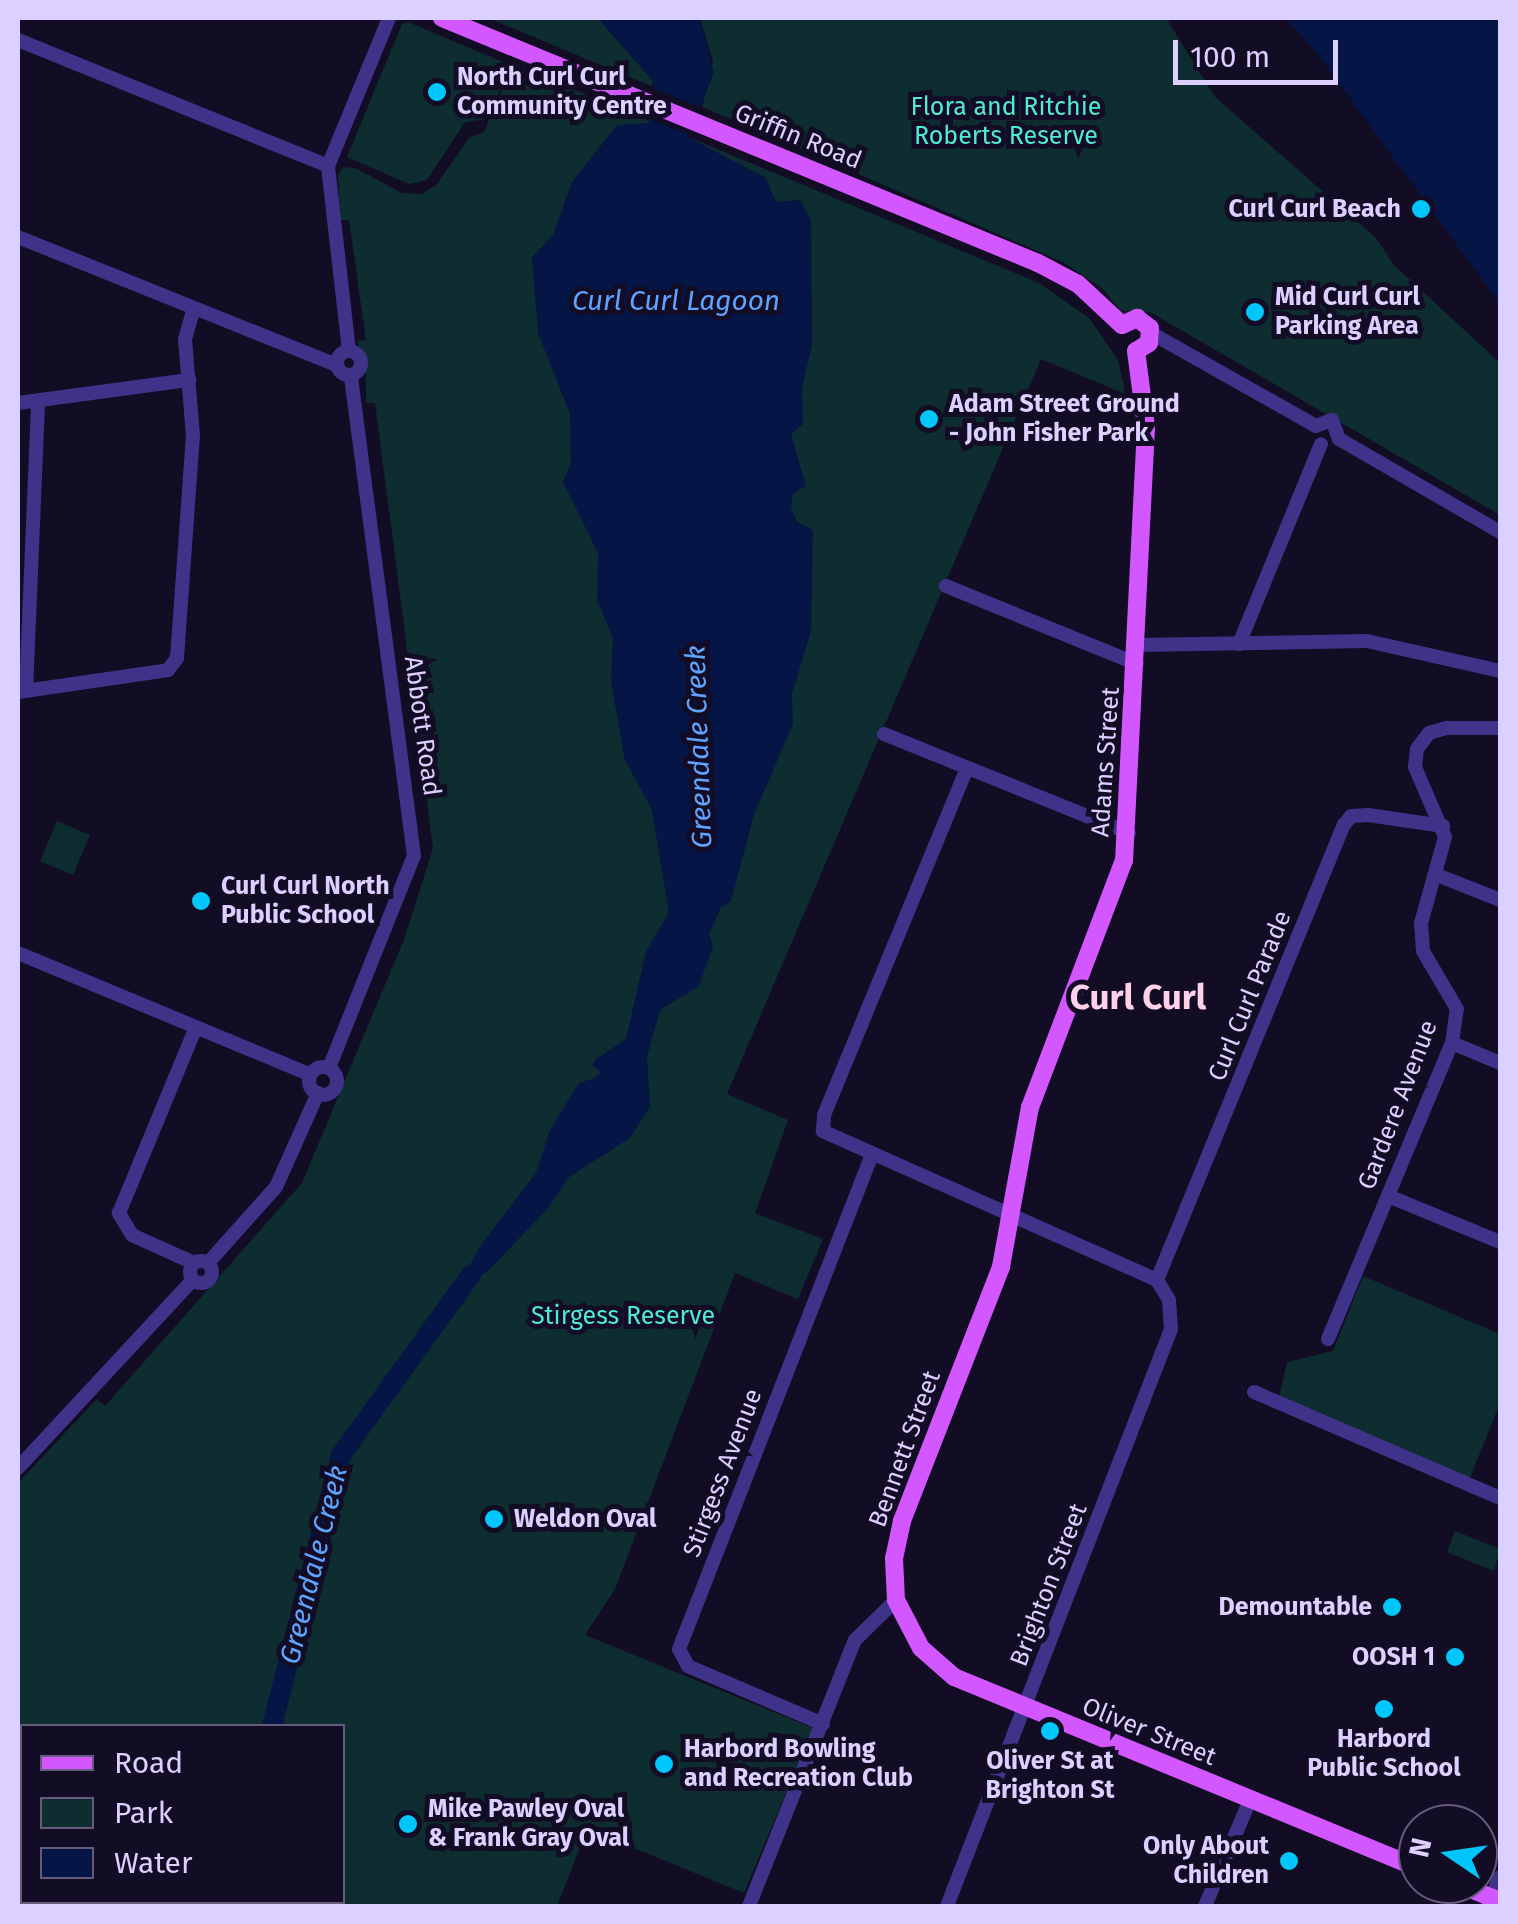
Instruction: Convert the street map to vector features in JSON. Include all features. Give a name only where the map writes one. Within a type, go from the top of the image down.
[{"type":"main road","name":"Griffin Road","points":[[442,18],[1056,272],[1122,325]]},
{"type":"main road","points":[[1142,320],[1151,333],[1149,343],[1136,351],[1122,344],[1122,325],[1142,320]]},
{"type":"main road","name":"Adams Street","points":[[1014,1219],[1030,1107],[1117,888],[1129,834],[1146,427],[1136,351]]},
{"type":"main road","name":"Bennett Street","points":[[896,1600],[894,1558],[902,1521],[1001,1267],[1014,1219]]},
{"type":"main road","name":"Oliver Street","points":[[896,1600],[931,1659],[1024,1709],[1398,1860]]},
{"type":"street","name":"Abbott Road","points":[[18,1468],[193,1280],[209,1280],[201,1264],[276,1187],[318,1093],[336,1086],[329,1068],[414,856],[352,375],[362,364],[349,351],[328,166],[389,18]]},
{"type":"street","points":[[18,40],[328,166]]},
{"type":"street","points":[[18,238],[338,365],[352,375]]},
{"type":"street","points":[[38,400],[22,692],[168,670],[177,658],[193,436],[184,339],[193,310]]},
{"type":"street","points":[[1151,333],[1316,426],[1336,422],[1339,439]]},
{"type":"street","points":[[338,365],[349,351]]},
{"type":"street","points":[[18,403],[190,380]]},
{"type":"street","points":[[1239,644],[1321,444],[1316,426]]},
{"type":"street","points":[[1321,444],[1339,439],[1500,532]]},
{"type":"street","points":[[946,586],[1138,655],[1239,644],[1367,641],[1500,670]]},
{"type":"street","points":[[1442,826],[1415,767],[1417,748],[1430,733],[1447,728],[1500,728]]},
{"type":"street","points":[[884,734],[1129,834]]},
{"type":"street","points":[[967,768],[824,1115],[823,1131],[870,1158],[1157,1280]]},
{"type":"street","name":"Curl Curl Parade","points":[[1157,1280],[1344,826],[1352,816],[1368,815],[1442,826]]},
{"type":"street","name":"Gardere Avenue","points":[[1328,1339],[1452,1042],[1457,1009],[1423,951],[1422,937],[1437,875],[1442,826]]},
{"type":"street","points":[[1437,875],[1500,900]]},
{"type":"street","points":[[18,953],[311,1075],[329,1068]]},
{"type":"street","points":[[196,1027],[120,1213],[132,1234],[201,1264]]},
{"type":"street","points":[[1452,1042],[1500,1063]]},
{"type":"street","points":[[311,1075],[318,1093]]},
{"type":"street","name":"Stirgess Avenue","points":[[822,1724],[688,1666],[679,1649],[870,1158]]},
{"type":"street","points":[[1388,1196],[1500,1242]]},
{"type":"street","name":"Brighton Street","points":[[946,1906],[1163,1354],[1169,1300],[1157,1280]]},
{"type":"street","points":[[1254,1392],[1500,1498]]},
{"type":"street","points":[[749,1906],[862,1628],[896,1600]]},
{"type":"street","points":[[1205,1906],[1250,1800]]},
{"type":"green space","points":[[488,18],[598,18],[654,82],[651,86]]},
{"type":"green space","name":"Flora and Ritchie Roberts Reserve","points":[[700,18],[1166,18],[1215,97],[1376,238],[1394,265],[1500,363],[1500,515],[1150,312],[1121,311],[1102,288],[1063,262],[702,107],[713,61]]},
{"type":"green space","name":"North Curl Curl Community Centre","points":[[408,22],[510,65],[488,119],[465,122],[427,180],[409,184],[347,157],[402,24]]},
{"type":"green space","name":"Stirgess Reserve","points":[[513,64],[1039,283],[1089,318],[1118,360],[1124,386],[1125,394],[1041,359],[727,1094],[788,1120],[755,1213],[823,1239],[798,1299],[735,1273],[615,1589],[585,1635],[813,1728],[744,1893],[587,1829],[557,1906],[18,1906],[18,1483],[97,1399],[105,1406],[302,1183],[405,937],[433,848],[375,403],[366,403],[366,365],[357,341],[366,340],[349,220],[340,220],[338,175],[343,167],[355,168],[402,193],[422,194],[437,184],[469,138],[484,132]]},
{"type":"green space","points":[[57,821],[90,835],[73,875],[40,861]]},
{"type":"green space","points":[[1363,1276],[1500,1334],[1500,1403],[1469,1480],[1279,1398],[1287,1362],[1333,1351]]},
{"type":"green space","points":[[1455,1531],[1500,1549],[1494,1571],[1447,1552]]},
{"type":"water","name":"Curl Curl Lagoon","points":[[598,18],[700,18],[714,73],[688,137],[766,178],[776,202],[800,200],[811,220],[812,345],[802,388],[803,424],[791,434],[806,486],[793,493],[791,508],[797,522],[813,530],[811,631],[792,694],[793,724],[754,815],[731,901],[721,907],[709,934],[713,946],[699,986],[660,1010],[647,1057],[650,1107],[630,1138],[569,1177],[548,1208],[491,1268],[454,1295],[480,1246],[536,1173],[550,1130],[579,1083],[595,1078],[601,1072],[592,1065],[596,1059],[626,1039],[646,951],[669,912],[652,810],[625,760],[611,682],[613,638],[597,600],[598,553],[563,482],[571,463],[570,414],[538,333],[532,257],[553,235],[572,182],[617,125],[649,123],[654,82]]},
{"type":"water","points":[[1286,18],[1500,18],[1500,304],[1316,52]]},
{"type":"pier","points":[[652,88],[701,108],[690,135],[642,116]]},
{"type":"waterway","name":"Greendale Creek","points":[[273,1724],[341,1455],[471,1275]]},
{"type":"place","name":"North Curl Curl Community Centre","points":[[437,92]]},
{"type":"place","name":"Curl Curl Beach","points":[[1421,209]]},
{"type":"place","name":"Mid Curl Curl Parking Area","points":[[1255,312]]},
{"type":"place","name":"Adam Street Ground - John Fisher Park","points":[[929,419]]},
{"type":"place","name":"Curl Curl North Public School","points":[[201,901]]},
{"type":"place","name":"Weldon Oval","points":[[494,1519]]},
{"type":"place","name":"Demountable","points":[[1392,1607]]},
{"type":"place","name":"OOSH 1","points":[[1455,1657]]},
{"type":"place","name":"Harbord Public School","points":[[1384,1709]]},
{"type":"place","name":"Oliver St at Brighton St","points":[[1050,1731]]},
{"type":"place","name":"Harbord Bowling and Recreation Club","points":[[664,1764]]},
{"type":"place","name":"Mike Pawley Oval & Frank Gray Oval","points":[[408,1824]]},
{"type":"place","name":"Only About Children","points":[[1289,1861]]},
{"type":"district","name":"Curl Curl","points":[[1138,997]]}]
